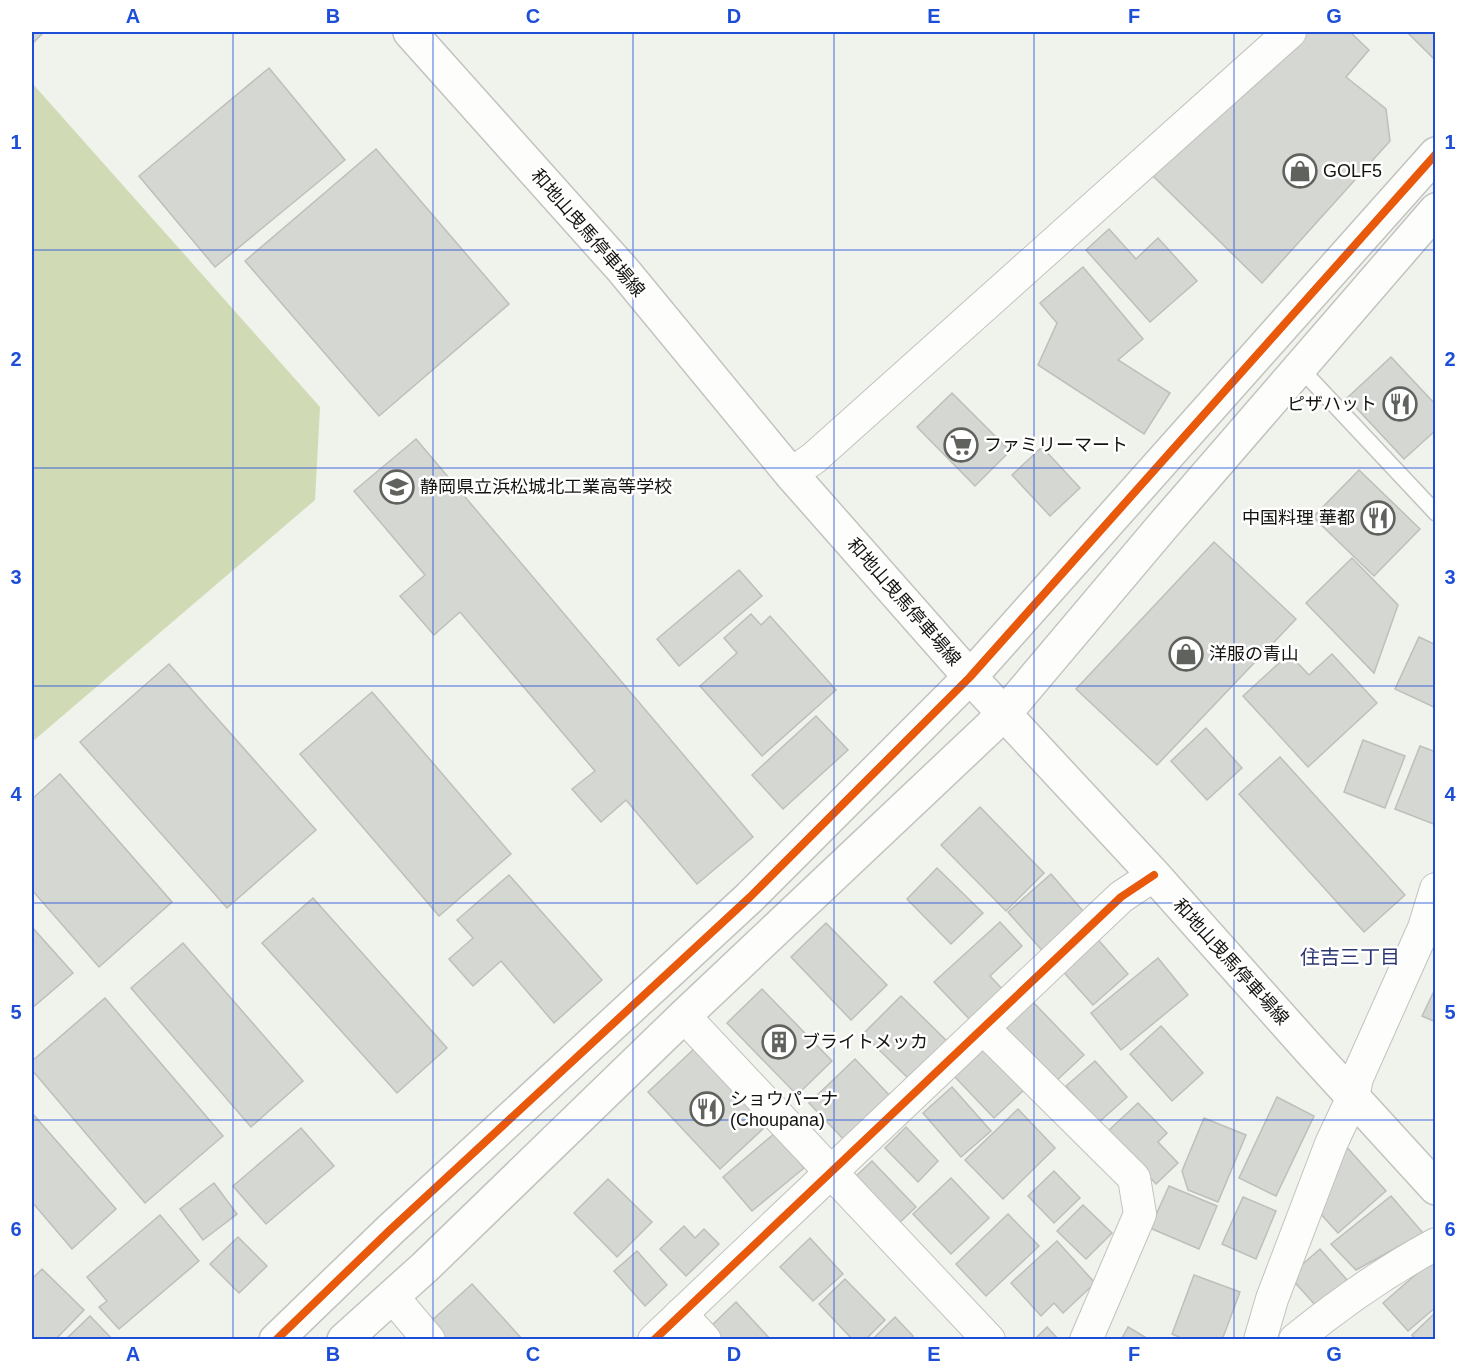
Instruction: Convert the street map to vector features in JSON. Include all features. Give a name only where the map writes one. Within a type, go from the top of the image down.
[{"type":"street","name":"和地山曳馬停車場線","points":[[410,32],[623,270],[791,474],[970,677],[1154,875],[1436,1188]]},
{"type":"street","points":[[791,474],[814,458],[1290,32]]},
{"type":"street","points":[[276,1340],[390,1230],[750,897],[970,677],[1436,154]]},
{"type":"street","points":[[344,1340],[425,1267],[684,1016],[1005,713],[1161,528],[1436,210]]},
{"type":"street","points":[[654,1340],[1121,897],[1154,875]]},
{"type":"street","points":[[1260,1340],[1272,1299],[1331,1144],[1353,1097],[1357,1078],[1424,928],[1436,889]]},
{"type":"street","points":[[684,1016],[989,1340]]},
{"type":"street","points":[[983,1028],[1134,1178],[1140,1214],[1086,1340]]},
{"type":"street","points":[[1295,1340],[1406,1260],[1436,1244]]},
{"type":"street","points":[[392,1296],[429,1340]]},
{"type":"street","points":[[681,1314],[705,1340]]},
{"type":"lane","points":[[1300,368],[1436,513]]},
{"type":"green space","points":[[32,83],[320,407],[315,500],[32,742]]},
{"type":"building","points":[[32,32],[44,32],[32,44]]},
{"type":"building","points":[[1307,32],[1350,32],[1369,50],[1346,77],[1386,109],[1390,141],[1262,283],[1152,175]]},
{"type":"building","points":[[1407,32],[1436,32],[1436,61]]},
{"type":"building","points":[[269,68],[345,160],[215,267],[139,176]]},
{"type":"building","points":[[376,149],[509,304],[379,416],[245,261]]},
{"type":"building","points":[[1109,229],[1136,259],[1158,238],[1197,281],[1150,322],[1086,250]]},
{"type":"building","points":[[1083,267],[1143,339],[1118,360],[1170,393],[1144,434],[1038,365],[1057,323],[1040,303]]},
{"type":"building","points":[[1391,357],[1436,405],[1436,430],[1404,459],[1347,398]]},
{"type":"building","points":[[952,393],[1010,451],[975,486],[917,427]]},
{"type":"building","points":[[416,439],[753,837],[697,884],[626,800],[601,822],[572,789],[595,771],[460,612],[434,635],[400,596],[425,575],[354,491]]},
{"type":"building","points":[[1042,447],[1080,488],[1050,516],[1012,475]]},
{"type":"building","points":[[1359,470],[1420,529],[1374,576],[1313,517]]},
{"type":"building","name":"洋服の青山","points":[[1214,542],[1296,619],[1157,765],[1076,689]]},
{"type":"building","points":[[1352,558],[1398,605],[1374,673],[1306,603]]},
{"type":"building","points":[[739,570],[762,596],[679,666],[657,639]]},
{"type":"building","points":[[751,614],[761,625],[770,616],[836,690],[762,756],[700,686],[737,653],[724,638]]},
{"type":"building","points":[[1419,637],[1436,645],[1436,708],[1395,689]]},
{"type":"building","points":[[1289,654],[1309,675],[1332,654],[1377,703],[1308,767],[1243,696]]},
{"type":"building","points":[[169,664],[316,830],[227,908],[80,742]]},
{"type":"building","points":[[372,692],[511,854],[439,916],[300,754]]},
{"type":"building","points":[[816,716],[848,750],[783,809],[752,775]]},
{"type":"building","points":[[1206,728],[1242,768],[1207,800],[1171,761]]},
{"type":"building","points":[[1363,740],[1405,756],[1385,808],[1344,792]]},
{"type":"building","points":[[1420,746],[1436,752],[1436,825],[1395,809]]},
{"type":"building","points":[[1280,757],[1405,895],[1364,932],[1239,794]]},
{"type":"building","points":[[60,774],[172,902],[99,967],[32,890],[32,799]]},
{"type":"building","points":[[980,807],[1044,873],[1006,911],[941,845]]},
{"type":"building","points":[[937,868],[983,913],[951,944],[907,899]]},
{"type":"building","points":[[1051,874],[1089,918],[1047,956],[1008,912]]},
{"type":"building","points":[[509,875],[602,980],[554,1023],[501,961],[473,986],[449,959],[473,938],[457,920]]},
{"type":"building","points":[[313,898],[447,1048],[397,1093],[262,943]]},
{"type":"building","points":[[1000,922],[1022,946],[990,976],[1006,993],[973,1023],[934,982]]},
{"type":"building","points":[[826,923],[887,985],[851,1020],[791,957]]},
{"type":"building","points":[[32,927],[73,973],[32,1008]]},
{"type":"building","points":[[1094,935],[1128,974],[1093,1005],[1059,967]]},
{"type":"building","points":[[183,943],[303,1081],[251,1127],[131,988]]},
{"type":"building","points":[[1158,958],[1188,995],[1121,1050],[1091,1013]]},
{"type":"building","points":[[1436,987],[1436,1022],[1422,1016]]},
{"type":"building","name":"ブライトメッカ","points":[[762,989],[832,1061],[797,1095],[727,1023]]},
{"type":"building","points":[[901,996],[952,1046],[914,1084],[863,1034]]},
{"type":"building","points":[[105,998],[223,1136],[145,1203],[32,1070],[32,1061]]},
{"type":"building","points":[[1033,1002],[1084,1055],[1055,1082],[1004,1030]]},
{"type":"building","points":[[1161,1026],[1203,1073],[1172,1101],[1130,1054]]},
{"type":"building","points":[[985,1046],[1026,1088],[994,1118],[954,1076]]},
{"type":"building","name":"ショウパーナ (Choupana)","points":[[694,1049],[766,1126],[720,1169],[648,1092]]},
{"type":"building","points":[[855,1059],[893,1099],[847,1143],[809,1103]]},
{"type":"building","points":[[1095,1061],[1127,1097],[1098,1123],[1066,1086]]},
{"type":"building","points":[[952,1087],[991,1131],[961,1157],[923,1113]]},
{"type":"building","points":[[1277,1097],[1314,1116],[1276,1196],[1239,1178]]},
{"type":"building","points":[[1138,1103],[1167,1133],[1158,1142],[1178,1163],[1156,1184],[1107,1132]]},
{"type":"building","points":[[1018,1109],[1055,1148],[1003,1199],[965,1160]]},
{"type":"building","points":[[32,1113],[116,1209],[72,1249],[32,1202]]},
{"type":"building","points":[[1204,1118],[1246,1135],[1218,1202],[1188,1190],[1182,1171]]},
{"type":"building","points":[[906,1127],[938,1161],[918,1182],[885,1148]]},
{"type":"building","points":[[301,1128],[334,1166],[266,1224],[233,1186]]},
{"type":"building","points":[[775,1133],[804,1168],[752,1211],[723,1177]]},
{"type":"building","points":[[1343,1143],[1386,1191],[1338,1233],[1318,1211]]},
{"type":"building","points":[[872,1161],[916,1207],[899,1223],[855,1177]]},
{"type":"building","points":[[1054,1171],[1080,1198],[1054,1223],[1028,1196]]},
{"type":"building","points":[[951,1178],[989,1218],[951,1254],[913,1214]]},
{"type":"building","points":[[608,1179],[652,1222],[617,1257],[574,1213]]},
{"type":"building","points":[[214,1183],[237,1214],[203,1240],[180,1209]]},
{"type":"building","points":[[1169,1186],[1217,1206],[1199,1249],[1150,1228]]},
{"type":"building","points":[[1391,1196],[1423,1233],[1356,1270],[1331,1244]]},
{"type":"building","points":[[1243,1197],[1276,1211],[1256,1259],[1222,1244]]},
{"type":"building","points":[[1083,1205],[1112,1233],[1086,1259],[1057,1231]]},
{"type":"building","points":[[1008,1214],[1039,1246],[986,1296],[956,1264]]},
{"type":"building","points":[[160,1215],[199,1261],[119,1329],[99,1307],[107,1301],[87,1277]]},
{"type":"building","points":[[684,1226],[695,1238],[704,1229],[719,1244],[686,1276],[660,1249]]},
{"type":"building","points":[[238,1237],[267,1266],[239,1293],[210,1264]]},
{"type":"building","points":[[810,1238],[843,1274],[813,1301],[780,1267]]},
{"type":"building","points":[[1057,1241],[1095,1283],[1063,1313],[1054,1303],[1041,1316],[1011,1283]]},
{"type":"building","points":[[1320,1249],[1347,1280],[1317,1307],[1289,1276]]},
{"type":"building","points":[[637,1251],[667,1285],[645,1306],[614,1271]]},
{"type":"building","points":[[1436,1257],[1436,1307],[1408,1331],[1383,1303]]},
{"type":"building","points":[[42,1269],[84,1310],[55,1340],[32,1340],[32,1279]]},
{"type":"building","points":[[1194,1275],[1240,1292],[1222,1340],[1186,1340],[1172,1334]]},
{"type":"building","points":[[845,1279],[885,1320],[865,1340],[853,1340],[819,1304]]},
{"type":"building","points":[[472,1284],[523,1340],[444,1340],[429,1323]]},
{"type":"building","points":[[736,1302],[771,1340],[721,1340],[710,1327]]},
{"type":"building","points":[[1436,1312],[1436,1340],[1416,1340],[1412,1335]]},
{"type":"building","points":[[90,1316],[113,1340],[65,1340]]},
{"type":"building","points":[[895,1317],[913,1336],[909,1340],[872,1340]]},
{"type":"building","points":[[1047,1327],[1059,1340],[1034,1340]]},
{"type":"building","points":[[1128,1327],[1150,1340],[1121,1340]]},
{"type":"cycle path","points":[[276,1340],[390,1230],[750,897],[970,677],[1436,154]]},
{"type":"cycle path","points":[[654,1340],[1121,897],[1154,875]]},
{"type":"place","name":"GOLF5","points":[[1300,171]]},
{"type":"place","name":"ピザハット","points":[[1400,404]]},
{"type":"place","name":"ファミリーマート","points":[[961,445]]},
{"type":"place","name":"静岡県立浜松城北工業高等学校","points":[[397,487]]},
{"type":"place","name":"中国料理 華都","points":[[1378,518]]},
{"type":"place","name":"洋服の青山","points":[[1186,654]]},
{"type":"place","name":"ブライトメッカ","points":[[779,1042]]},
{"type":"place","name":"ショウパーナ (Choupana)","points":[[707,1109]]},
{"type":"district","name":"住吉三丁目","points":[[1350,957]]}]
